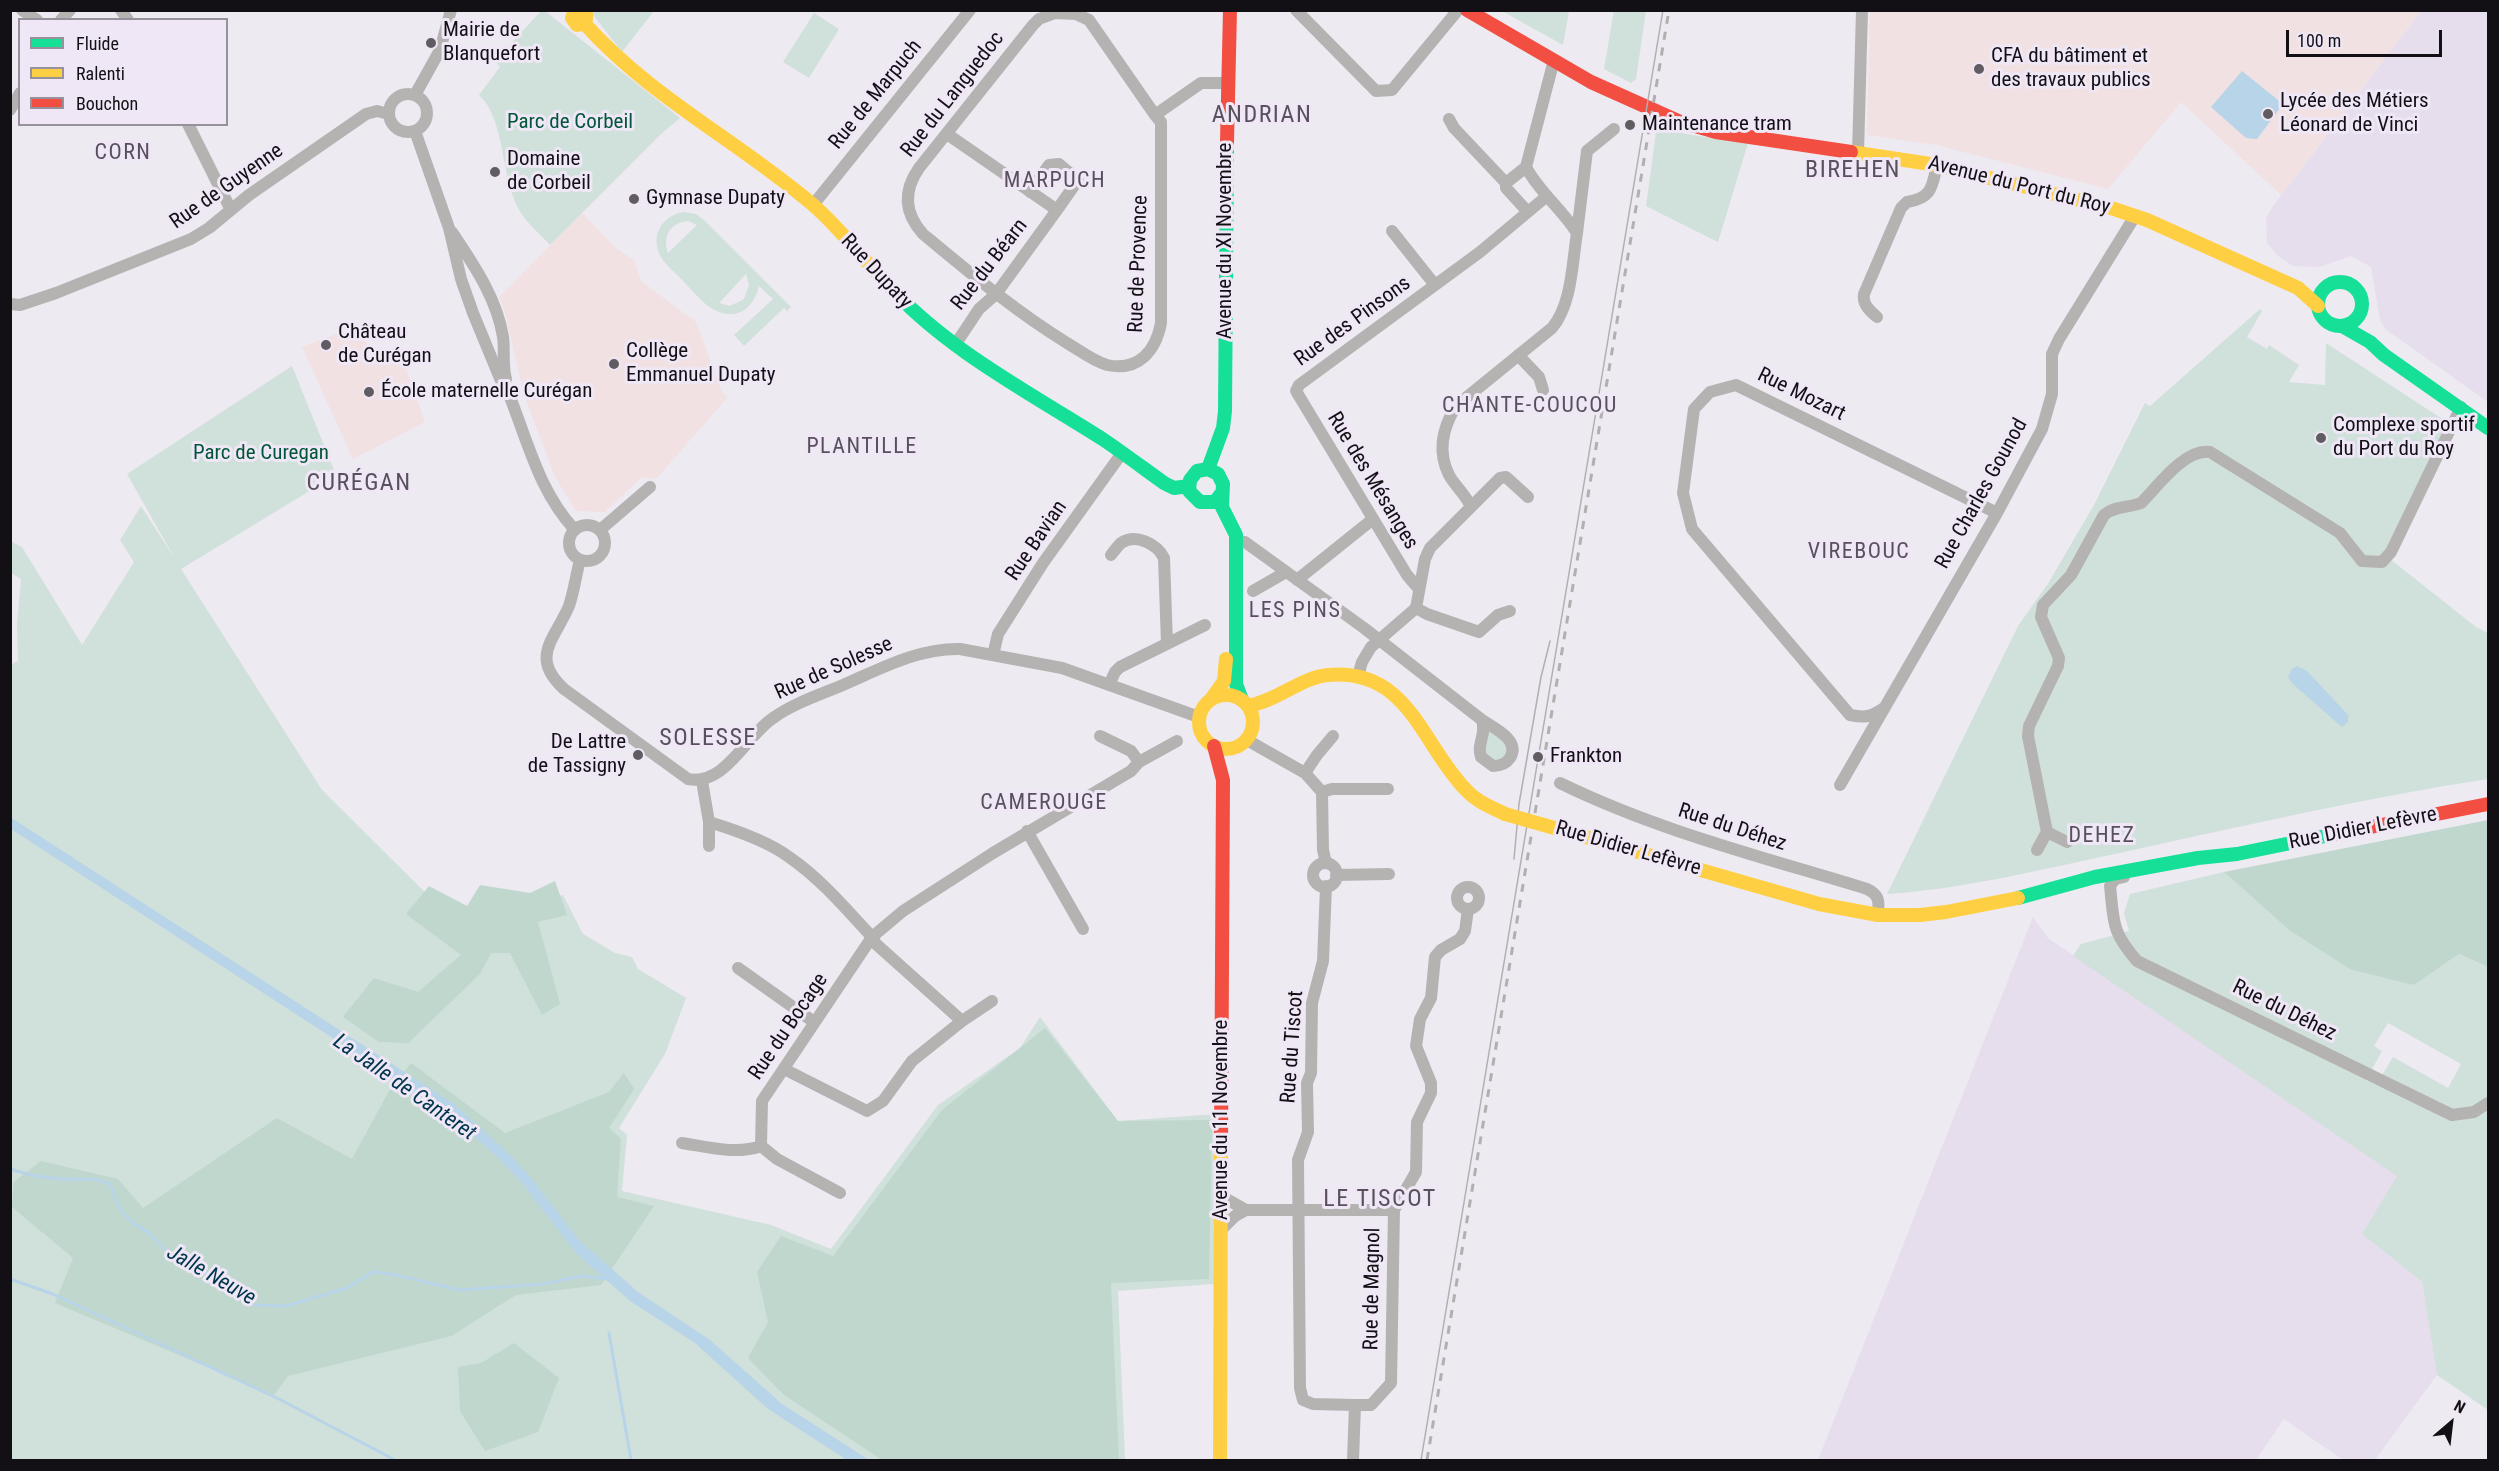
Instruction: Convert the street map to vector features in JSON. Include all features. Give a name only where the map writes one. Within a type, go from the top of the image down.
[{"type":"main road","name":"Avenue du XI Novembre","points":[[1208,469],[1223,428],[1225,411],[1227,83],[1230,10]]},
{"type":"main road","name":"Avenue du Port du Roy","points":[[1467,10],[1554,60],[1646,108],[1694,126],[1716,132],[1937,165],[2135,216],[2298,288],[2318,306],[2325,320],[2342,326],[2370,342],[2384,355],[2488,428]]},
{"type":"main road","name":"Rue Dupaty","points":[[577,14],[608,48],[641,78],[813,205],[904,303],[955,345],[1169,486],[1189,486]]},
{"type":"main road","name":"Avenue du Port du Roy","points":[[2298,288],[2327,286],[2341,282],[2355,288],[2362,301],[2358,316],[2370,342]]},
{"type":"main road","points":[[2318,306],[2319,298],[2327,286]]},
{"type":"main road","points":[[2342,326],[2358,316]]},
{"type":"main road","points":[[1200,502],[1215,501],[1223,489],[1218,474],[1208,469],[1192,475],[1189,486],[1192,496],[1218,518],[1226,541],[1225,677],[1221,688],[1201,709],[1199,717],[1201,734],[1214,746],[1222,749],[1241,744],[1253,722],[1236,684],[1238,545],[1236,535],[1222,507],[1221,494]]},
{"type":"main road","name":"Rue Didier Lefèvre","points":[[1253,722],[1281,697],[1309,680],[1326,675],[1358,676],[1377,682],[1397,695],[1466,790],[1480,802],[1505,814],[1819,904],[1878,915],[1920,915],[1946,912],[2035,894],[2078,880],[2237,854],[2488,804]]},
{"type":"main road","points":[[1212,698],[1228,693],[1245,703]]},
{"type":"main road","name":"Rue Didier Lefèvre","points":[[1245,703],[1281,697]]},
{"type":"main road","name":"Avenue du 11 Novembre","points":[[1223,780],[1241,744]]},
{"type":"main road","name":"Avenue du 11 Novembre","points":[[1214,746],[1223,780],[1220,1461]]},
{"type":"main road","name":"Rue Didier Lefèvre","points":[[2035,894],[2067,893],[2110,886],[2199,866],[2237,854]]},
{"type":"street","points":[[416,95],[440,50],[451,10]]},
{"type":"street","name":"Rue de Marpuch","points":[[813,205],[970,10]]},
{"type":"street","points":[[1296,10],[1376,91],[1392,90],[1458,10]]},
{"type":"street","points":[[1858,153],[1862,10]]},
{"type":"street","name":"Rue du Languedoc","points":[[996,294],[924,234],[910,217],[907,191],[912,178],[1033,25],[1039,19],[1055,13],[1076,14],[1089,20],[1155,115]]},
{"type":"street","points":[[1506,183],[1526,166],[1554,60]]},
{"type":"street","points":[[1155,115],[1201,83],[1227,83]]},
{"type":"street","points":[[409,93],[416,95],[425,103],[428,116],[421,128],[403,132],[393,125],[389,114],[391,104],[397,97],[409,93]]},
{"type":"street","points":[[10,110],[18,96]]},
{"type":"street","name":"Rue de Guyenne","points":[[10,304],[20,305],[56,293],[162,252],[209,228],[249,195],[366,114],[377,111],[389,114]]},
{"type":"street","name":"Rue de Provence","points":[[996,294],[1028,319],[1094,360],[1108,365],[1128,365],[1152,351],[1158,340],[1161,323],[1161,122],[1155,115]]},
{"type":"street","points":[[1449,119],[1454,128],[1506,183],[1506,188],[1527,211]]},
{"type":"street","points":[[189,126],[231,210]]},
{"type":"street","points":[[1471,507],[1449,474],[1443,456],[1446,421],[1456,406],[1552,328],[1560,318],[1565,305],[1577,233],[1587,151],[1614,129]]},
{"type":"street","points":[[415,131],[449,228],[464,286],[486,344],[506,393],[510,397],[550,498],[574,530]]},
{"type":"street","name":"Rue du Béarn","points":[[947,134],[1057,210]]},
{"type":"street","name":"Rue du Béarn","points":[[955,345],[979,309],[996,294],[1078,180],[1059,164],[1049,165],[1030,192]]},
{"type":"street","points":[[1877,317],[1866,306],[1863,300],[1864,294],[1901,208],[1907,202],[1922,199],[1933,183],[1937,165]]},
{"type":"street","points":[[1526,166],[1547,196],[1567,216],[1577,233]]},
{"type":"street","name":"Rue des Pinsons","points":[[1296,392],[1299,385],[1480,252],[1547,196]]},
{"type":"street","name":"Rue Charles Gounod","points":[[1840,785],[2043,429],[2052,394],[2052,354],[2135,216]]},
{"type":"street","points":[[449,228],[483,281],[503,337],[503,368],[511,391],[510,397]]},
{"type":"street","name":"Rue des Pinsons","points":[[1392,231],[1435,285]]},
{"type":"street","points":[[464,286],[473,278],[483,281]]},
{"type":"street","points":[[486,344],[490,346],[503,337]]},
{"type":"street","points":[[1518,355],[1539,377],[1544,390]]},
{"type":"street","name":"Rue Mozart","points":[[1884,708],[1872,717],[1863,718],[1850,715],[1692,529],[1683,494],[1694,409],[1710,392],[1736,385],[1997,513]]},
{"type":"street","name":"Rue des Mésanges","points":[[1296,392],[1407,575],[1419,589]]},
{"type":"street","points":[[2037,850],[2047,832],[2028,736],[2029,726],[2058,666],[2059,658],[2041,617],[2043,605],[2071,575],[2104,515],[2116,508],[2131,507],[2141,503],[2187,457],[2196,452],[2210,452],[2340,533],[2362,561],[2382,562],[2391,552],[2461,407]]},
{"type":"street","name":"Rue Bavian","points":[[993,655],[998,634],[1043,563],[1122,453]]},
{"type":"street","points":[[1358,676],[1365,658],[1378,640],[1416,608],[1425,559],[1430,548],[1500,478],[1506,477],[1528,497]]},
{"type":"street","points":[[600,530],[650,487]]},
{"type":"street","points":[[1297,580],[1373,519]]},
{"type":"street","points":[[584,525],[600,530],[605,540],[601,555],[592,561],[580,560],[572,552],[570,546],[574,530],[584,525]]},
{"type":"street","points":[[1111,555],[1122,542],[1132,540],[1151,543],[1160,550],[1164,558],[1167,644]]},
{"type":"street","points":[[1245,542],[1482,720]]},
{"type":"street","points":[[580,560],[569,604],[547,650],[546,662],[550,674],[564,689],[681,775],[702,781],[709,822],[709,846]]},
{"type":"street","points":[[1253,591],[1286,572]]},
{"type":"street","points":[[1416,608],[1437,618],[1479,632],[1498,615],[1510,611]]},
{"type":"street","points":[[1109,685],[1120,667],[1205,625]]},
{"type":"street","name":"Rue de Solesse","points":[[702,781],[716,776],[753,735],[772,718],[820,694],[928,652],[960,650],[1062,668],[1199,717]]},
{"type":"street","points":[[1100,736],[1131,751],[1139,762]]},
{"type":"street","points":[[1305,773],[1333,736]]},
{"type":"street","name":"Rue du Bocage","points":[[761,1146],[762,1101],[872,937],[903,911],[1027,831],[1131,771],[1139,762],[1177,741]]},
{"type":"street","points":[[1241,744],[1305,773],[1322,792],[1332,789],[1388,789]]},
{"type":"street","name":"Rue du Déhez","points":[[1560,783],[1661,826],[1867,889],[1878,897],[1878,915]]},
{"type":"street","name":"Rue du Tiscot","points":[[1297,1210],[1298,1160],[1308,1132],[1307,1083],[1311,1073],[1312,1003],[1323,961],[1326,886],[1317,884],[1313,877],[1315,868],[1326,863],[1323,850],[1322,792]]},
{"type":"street","points":[[709,822],[734,829],[790,857],[834,894],[876,944],[962,1021]]},
{"type":"street","points":[[1027,831],[1083,929]]},
{"type":"street","points":[[2047,832],[2067,842]]},
{"type":"street","points":[[1326,863],[1333,867],[1336,875],[1333,883],[1326,886]]},
{"type":"street","points":[[2110,886],[2115,879],[2154,871],[2167,864]]},
{"type":"street","points":[[1336,875],[1389,874]]},
{"type":"street","name":"Rue du Déhez","points":[[2110,886],[2112,923],[2125,947],[2137,961],[2440,1109],[2459,1115],[2480,1110],[2488,1103]]},
{"type":"street","points":[[1394,1210],[1416,1172],[1417,1122],[1431,1093],[1431,1083],[1416,1046],[1420,1019],[1431,998],[1436,957],[1441,950],[1460,939],[1465,931],[1468,909]]},
{"type":"street","points":[[738,968],[814,1023]]},
{"type":"street","points":[[784,1070],[867,1111],[883,1101],[912,1061],[962,1021],[992,1001]]},
{"type":"street","points":[[682,1143],[725,1150],[750,1150],[761,1146],[777,1159],[840,1193]]},
{"type":"street","name":"Rue de Magnol","points":[[1221,1196],[1246,1210],[1297,1210],[1394,1210],[1391,1383],[1371,1405],[1313,1404],[1303,1400],[1300,1388],[1297,1210]]},
{"type":"street","points":[[1221,1230],[1235,1216],[1246,1210]]},
{"type":"street","points":[[1353,1461],[1354,1405]]},
{"type":"shaded area","points":[[1870,11],[2421,11],[2281,195],[2181,102],[2108,189],[1936,145],[1867,135]]},
{"type":"shaded area","points":[[2421,11],[2488,11],[2488,402],[2385,329],[2380,320],[2371,267],[2351,256],[2319,267],[2293,266],[2279,257],[2267,243],[2266,218],[2273,206]]},
{"type":"shaded area","name":"Collège Emmanuel Dupaty","points":[[582,213],[616,248],[634,260],[641,281],[696,322],[722,392],[728,397],[656,479],[642,477],[605,512],[576,511],[555,477],[524,395],[505,313],[499,297]]},
{"type":"shaded area","name":"École maternelle Curégan","points":[[358,326],[375,361],[404,363],[425,422],[353,459],[302,347]]},
{"type":"shaded area","points":[[2033,917],[2048,938],[2398,1176],[2362,1234],[2422,1282],[2437,1375],[2375,1460],[2343,1460],[2284,1419],[2256,1460],[1818,1460]]},
{"type":"green space","points":[[1614,10],[1646,11],[1636,79],[1631,83],[1604,69]]},
{"type":"green space","name":"Parc de Corbeil","points":[[541,11],[545,11],[680,118],[661,134],[550,245],[531,226],[514,199],[494,119],[488,106],[479,95],[500,67],[495,61]]},
{"type":"green space","points":[[590,11],[654,11],[622,52]]},
{"type":"green space","points":[[1502,11],[1569,11],[1563,45]]},
{"type":"green space","points":[[814,13],[839,29],[809,78],[783,62]]},
{"type":"green space","points":[[1657,125],[1685,134],[1748,143],[1718,242],[1646,206]]},
{"type":"green space","points":[[684,212],[696,214],[704,220],[791,307],[787,311],[784,308],[744,346],[734,335],[773,299],[759,286],[752,302],[740,312],[725,314],[705,304],[665,263],[659,252],[657,236],[659,229],[663,223],[676,214]],"holes":[[[688,221],[697,225],[668,253],[666,241],[669,231],[676,224]],[[746,274],[749,285],[744,299],[730,306],[719,303]]]},
{"type":"green space","points":[[2260,309],[2262,311],[2247,337],[2267,349],[2269,345],[2299,365],[2289,382],[2325,385],[2326,343],[2447,422],[2385,555],[2476,627],[2488,633],[2488,779],[2348,804],[2001,878],[1916,892],[1887,894],[2018,626],[2049,582],[2094,505],[2145,403],[2150,406]]},
{"type":"green space","name":"Parc de Curegan","points":[[292,366],[336,475],[181,569],[322,790],[451,918],[563,895],[583,934],[615,953],[632,957],[638,969],[686,998],[665,1054],[619,1128],[627,1135],[622,1191],[771,1225],[831,1249],[938,1105],[1020,1048],[1040,1017],[1118,1121],[1217,1114],[1214,1284],[1118,1291],[1125,1460],[11,1460],[10,665],[18,661],[17,625],[21,579],[11,573],[10,541],[22,547],[82,645],[134,562],[120,540],[141,506],[175,559],[127,474]]},
{"type":"green space","points":[[1489,729],[1496,733],[1509,749],[1503,760],[1490,761],[1482,746]]},
{"type":"green space","points":[[2488,820],[2488,967],[2459,954],[2414,985],[2350,969],[2289,930],[2224,872]]},
{"type":"green space","points":[[2224,872],[2289,930],[2414,985],[2459,954],[2488,967],[2488,1410],[2437,1375],[2422,1282],[2362,1234],[2397,1176],[2073,956],[2081,944],[2129,931],[2124,913],[2130,894]],"holes":[[[2388,1023],[2461,1064],[2448,1088],[2393,1057],[2376,1085],[2366,1080],[2382,1051],[2374,1046]]]},
{"type":"green space","points":[[555,881],[567,915],[538,922],[560,1004],[542,1015],[510,953],[491,953],[480,974],[408,1043],[379,1042],[343,1017],[374,978],[418,992],[461,955],[406,914],[429,886],[467,906],[480,885],[530,893]]},
{"type":"green space","points":[[1045,1028],[1118,1121],[1212,1120],[1209,1279],[1111,1283],[1119,1460],[882,1460],[784,1395],[748,1358],[768,1322],[757,1272],[781,1236],[833,1256],[942,1110]]},
{"type":"green space","points":[[411,1063],[505,1133],[609,1092],[624,1073],[634,1089],[609,1128],[621,1139],[617,1197],[654,1206],[601,1285],[516,1295],[451,1336],[288,1376],[274,1395],[55,1303],[73,1258],[12,1207],[14,1182],[41,1161],[118,1179],[143,1208],[277,1118],[352,1159],[389,1091]]},
{"type":"green space","points":[[514,1343],[559,1378],[538,1432],[485,1451],[460,1411],[458,1367],[481,1363]]},
{"type":"water","points":[[2242,71],[2283,104],[2257,139],[2246,138],[2211,107]]},
{"type":"water","points":[[2297,666],[2307,671],[2348,715],[2348,722],[2342,727],[2292,683],[2288,677],[2292,669]]},
{"type":"water","points":[[10,817],[454,1104],[528,1174],[580,1241],[638,1292],[710,1340],[782,1404],[869,1460],[847,1460],[782,1418],[767,1408],[695,1343],[630,1301],[576,1253],[520,1181],[448,1113],[11,829]]},
{"type":"waterway","name":"La Jalle de Canteret","points":[[345,1047],[455,1119]]},
{"type":"waterway","name":"Jalle Neuve","points":[[10,1169],[44,1177],[94,1180],[110,1184],[121,1211],[133,1223],[149,1233],[173,1257],[211,1275],[237,1296],[254,1305],[286,1306],[347,1288],[373,1272],[392,1274],[459,1290],[543,1284],[581,1276],[608,1279]]},
{"type":"waterway","points":[[10,1279],[53,1294],[281,1400],[395,1460]]},
{"type":"waterway","points":[[609,1333],[631,1460]]},
{"type":"tram line","points":[[1421,1460],[1663,10]]},
{"type":"tram line","points":[[1514,859],[1519,804],[1541,677],[1550,641]]},
{"type":"railway","points":[[1427,1460],[1669,10]]},
{"type":"traffic: fast","points":[[1208,469],[1223,428],[1225,411],[1227,142]]},
{"type":"traffic: fast","points":[[2340,282],[2355,289],[2362,304],[2355,319],[2340,326],[2325,319],[2318,304],[2325,289],[2340,282]]},
{"type":"traffic: fast","points":[[887,284],[935,329],[989,368],[1101,438],[1164,483],[1174,488],[1189,486]]},
{"type":"traffic: fast","points":[[2342,326],[2370,342],[2384,355],[2488,428]]},
{"type":"traffic: fast","points":[[1221,494],[1215,502],[1200,502],[1189,491],[1190,480],[1197,471],[1208,469],[1218,474],[1223,484],[1222,507],[1236,535],[1236,684],[1242,700]]},
{"type":"traffic: fast","points":[[2018,898],[2095,877],[2198,858],[2237,854],[2335,834]]},
{"type":"traffic: slow","points":[[580,10],[586,14],[586,19],[582,24],[577,25],[572,18],[574,13],[580,10]]},
{"type":"traffic: slow","points":[[584,23],[609,49],[665,96],[784,181],[812,204],[887,284]]},
{"type":"traffic: slow","points":[[1851,152],[1937,165],[2111,208],[2147,220],[2298,288],[2318,306]]},
{"type":"traffic: slow","points":[[1212,698],[1224,681],[1226,659]]},
{"type":"traffic: slow","points":[[1248,706],[1309,680],[1328,675],[1355,676],[1377,684],[1395,696],[1410,713],[1450,772],[1466,790],[1479,801],[1505,814]]},
{"type":"traffic: slow","points":[[1221,695],[1231,695],[1241,699],[1249,707],[1253,722],[1249,737],[1241,745],[1231,749],[1221,749],[1211,745],[1203,737],[1199,727],[1199,717],[1203,707],[1211,699],[1221,695]]},
{"type":"traffic: slow","points":[[1505,814],[1544,825]]},
{"type":"traffic: slow","points":[[1544,825],[1819,904],[1878,915],[1920,915],[1946,912],[2018,898]]},
{"type":"traffic: slow","points":[[1220,1460],[1221,1149]]},
{"type":"traffic: jam","points":[[1227,142],[1230,10]]},
{"type":"traffic: jam","points":[[1467,10],[1591,82],[1678,121],[1716,132],[1851,152]]},
{"type":"traffic: jam","points":[[1214,746],[1223,780],[1221,1149]]},
{"type":"traffic: jam","points":[[2335,834],[2488,804]]},
{"type":"place","name":"Mairie de Blanquefort","points":[[431,43]]},
{"type":"place","name":"CFA du bâtiment et des travaux publics","points":[[1979,69]]},
{"type":"place","name":"Lycée des Métiers Léonard de Vinci","points":[[2268,114]]},
{"type":"place","name":"Maintenance tram","points":[[1630,125]]},
{"type":"place","name":"Domaine de Corbeil","points":[[495,172]]},
{"type":"place","name":"Gymnase Dupaty","points":[[634,199]]},
{"type":"place","name":"Château de Curégan","points":[[326,345]]},
{"type":"place","name":"Collège Emmanuel Dupaty","points":[[614,364]]},
{"type":"place","name":"École maternelle Curégan","points":[[369,392]]},
{"type":"place","name":"Complexe sportif du Port du Roy","points":[[2321,438]]},
{"type":"place","name":"De Lattre de Tassigny","points":[[638,755]]},
{"type":"place","name":"Frankton","points":[[1538,757]]},
{"type":"district","name":"ANDRIAN","points":[[1262,116]]},
{"type":"district","name":"CORN","points":[[123,153]]},
{"type":"district","name":"BIREHEN","points":[[1853,171]]},
{"type":"district","name":"MARPUCH","points":[[1055,181]]},
{"type":"district","name":"CHANTE-COUCOU","points":[[1530,406]]},
{"type":"district","name":"PLANTILLE","points":[[862,447]]},
{"type":"district","name":"CURÉGAN","points":[[359,484]]},
{"type":"district","name":"VIREBOUC","points":[[1859,552]]},
{"type":"district","name":"LES PINS","points":[[1295,611]]},
{"type":"district","name":"SOLESSE","points":[[708,739]]},
{"type":"district","name":"CAMEROUGE","points":[[1044,803]]},
{"type":"district","name":"DEHEZ","points":[[2102,836]]},
{"type":"district","name":"LE TISCOT","points":[[1380,1200]]}]
